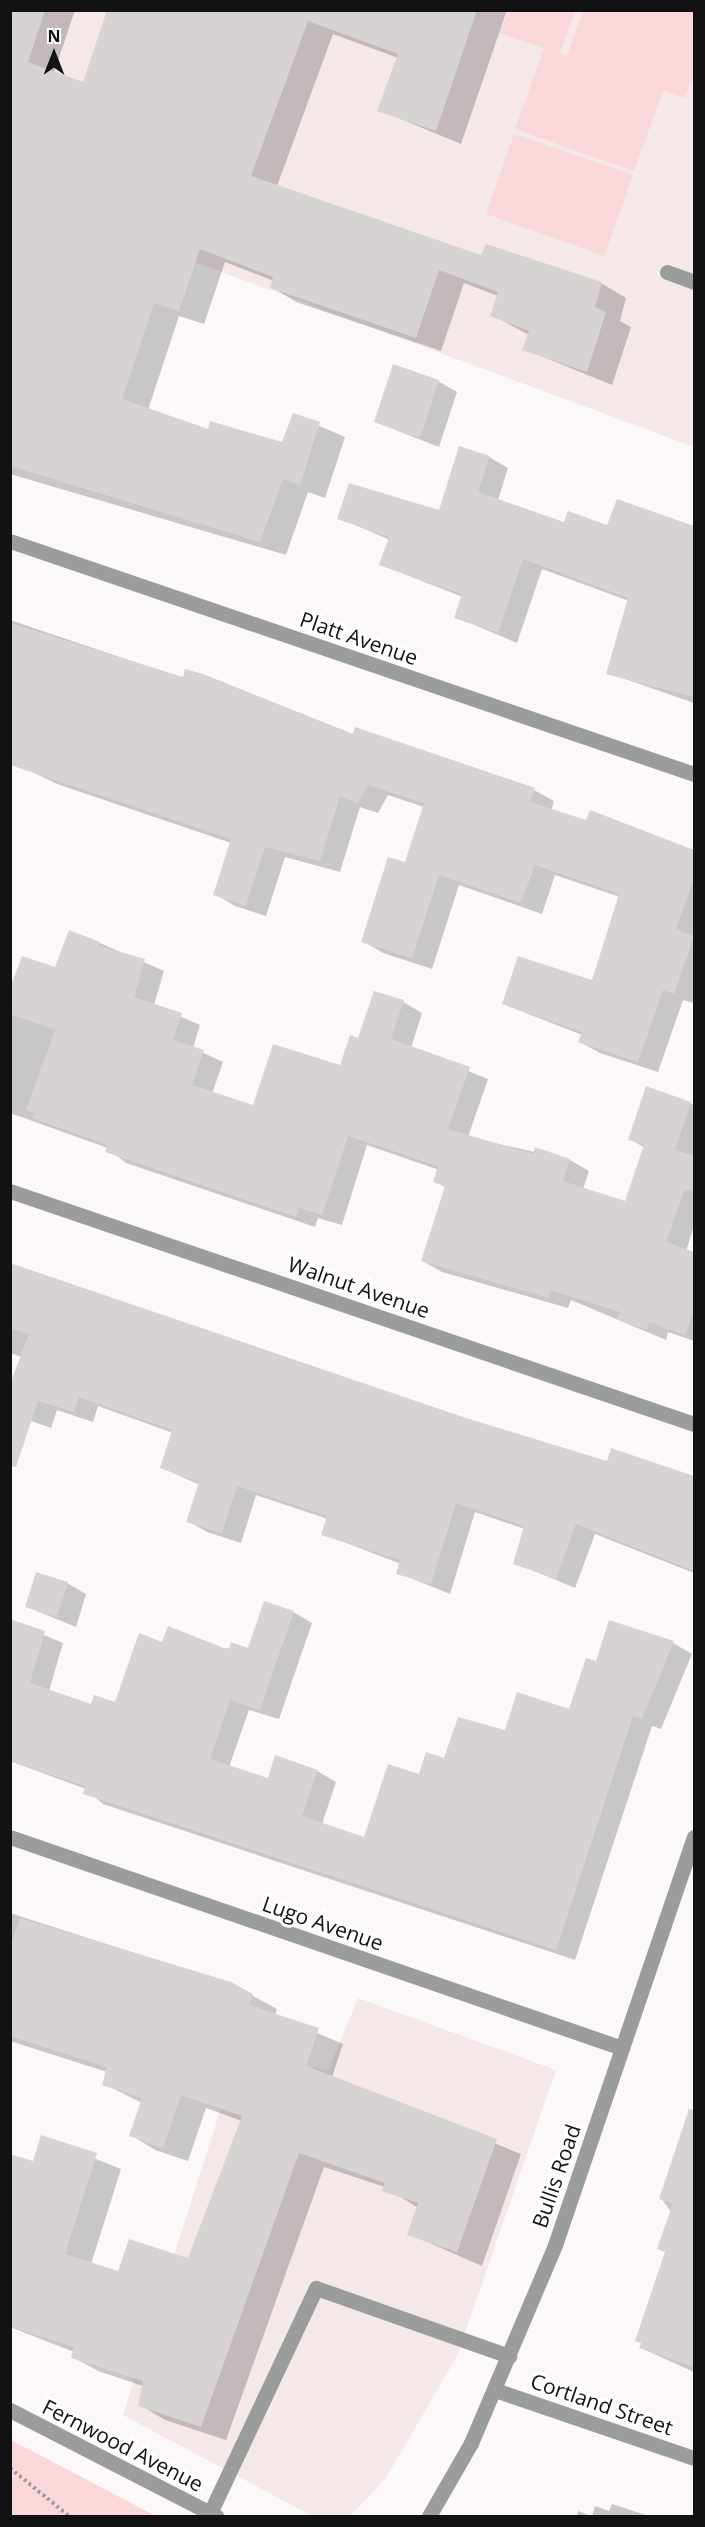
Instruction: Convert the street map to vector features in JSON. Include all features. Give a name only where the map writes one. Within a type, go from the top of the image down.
[{"type":"street","points":[[667,272],[694,282]]},
{"type":"street","name":"Platt Avenue","points":[[10,541],[694,774]]},
{"type":"street","name":"Walnut Avenue","points":[[10,1191],[694,1424]]},
{"type":"street","name":"Bullis Road","points":[[429,2517],[495,2390],[555,2245],[622,2048],[690,1862],[694,1837]]},
{"type":"street","name":"Lugo Avenue","points":[[10,1838],[622,2048]]},
{"type":"street","points":[[213,2515],[316,2288],[509,2356]]},
{"type":"street","name":"Cortland Street","points":[[495,2390],[694,2458]]},
{"type":"street","name":"Fernwood Avenue","points":[[10,2410],[213,2515]]},
{"type":"path","points":[[10,2468],[69,2517]]},
{"type":"shaded area","points":[[10,11],[694,11],[694,447],[11,194]]},
{"type":"shaded area","points":[[508,11],[575,11],[560,53],[567,56],[583,11],[694,11],[694,73],[685,98],[663,91],[634,171],[515,129],[544,48],[500,33]]},
{"type":"shaded area","points":[[514,134],[633,175],[604,256],[486,214]]},
{"type":"shaded area","points":[[358,1998],[556,2070],[457,2356],[386,2478],[350,2516],[312,2516],[123,2415],[229,2083],[300,2105],[314,2067],[328,2071]]},
{"type":"shaded area","points":[[11,2440],[156,2516],[11,2516]]},
{"type":"building","points":[[10,10],[45,10],[28,62],[83,82],[107,10],[477,10],[436,131],[377,111],[398,54],[308,21],[251,176],[481,255],[486,244],[602,282],[595,307],[606,312],[587,372],[522,350],[529,331],[490,316],[498,292],[439,270],[416,338],[270,288],[273,277],[200,249],[179,311],[154,303],[122,399],[208,429],[210,421],[282,442],[293,413],[320,422],[300,485],[283,479],[260,542],[10,466]]},
{"type":"building","points":[[393,364],[439,380],[420,438],[374,422]]},
{"type":"building","points":[[459,446],[490,456],[478,492],[564,522],[568,511],[607,525],[617,499],[694,526],[694,697],[606,674],[628,598],[523,559],[498,633],[454,618],[462,594],[379,565],[389,537],[337,519],[349,483],[439,510]]},
{"type":"building","points":[[10,623],[183,677],[185,669],[203,674],[353,734],[355,727],[535,788],[530,802],[586,820],[590,810],[694,850],[694,877],[676,930],[694,936],[674,994],[663,990],[638,1062],[578,1042],[582,1032],[502,1004],[518,956],[592,980],[619,894],[535,865],[521,903],[439,875],[412,958],[361,942],[388,857],[405,862],[424,803],[368,785],[358,803],[340,796],[320,861],[265,847],[246,906],[213,895],[231,839],[10,765]]},
{"type":"building","points":[[69,930],[100,942],[99,946],[145,959],[134,997],[182,1013],[173,1040],[204,1050],[192,1085],[253,1105],[273,1044],[340,1065],[350,1035],[358,1038],[374,991],[404,1000],[391,1039],[470,1067],[448,1129],[533,1154],[535,1147],[570,1159],[563,1181],[625,1201],[644,1145],[628,1140],[646,1086],[691,1102],[675,1150],[694,1156],[694,1192],[685,1189],[666,1242],[694,1252],[694,1310],[685,1335],[649,1322],[647,1330],[617,1319],[620,1312],[551,1290],[549,1298],[421,1261],[445,1186],[433,1182],[438,1166],[348,1136],[322,1215],[299,1208],[296,1217],[105,1152],[107,1145],[32,1118],[34,1113],[26,1110],[55,1030],[10,1014],[10,988],[22,956],[55,967]]},
{"type":"building","points":[[10,1263],[466,1418],[607,1461],[611,1448],[694,1476],[694,1571],[576,1524],[556,1579],[513,1564],[524,1526],[456,1503],[431,1584],[396,1574],[400,1560],[321,1535],[327,1516],[237,1486],[222,1533],[186,1522],[199,1482],[160,1468],[172,1430],[79,1397],[74,1412],[38,1401],[16,1467],[10,1466],[10,1384],[29,1334],[10,1328]]},
{"type":"building","points":[[36,1572],[68,1582],[57,1617],[25,1607]]},
{"type":"building","points":[[264,1601],[294,1611],[260,1710],[230,1700],[210,1759],[268,1778],[275,1755],[318,1770],[302,1816],[364,1837],[388,1764],[419,1774],[426,1752],[444,1758],[458,1717],[505,1730],[517,1692],[569,1709],[586,1658],[596,1661],[609,1620],[674,1641],[642,1719],[633,1716],[556,1950],[83,1794],[85,1786],[10,1761],[10,1619],[45,1631],[30,1683],[91,1704],[94,1695],[115,1702],[139,1633],[162,1642],[168,1626],[229,1650],[231,1642],[248,1648]]},
{"type":"building","points":[[20,1918],[231,1982],[253,1994],[249,2005],[319,2028],[306,2066],[497,2139],[457,2252],[407,2235],[418,2203],[382,2191],[385,2183],[299,2153],[201,2427],[138,2406],[143,2381],[71,2358],[74,2347],[10,2327],[10,2154],[33,2161],[41,2135],[97,2153],[65,2254],[118,2271],[129,2239],[188,2258],[242,2116],[181,2095],[163,2148],[129,2136],[142,2098],[102,2085],[107,2067],[10,2036],[10,1948]]},
{"type":"building","points":[[689,2109],[694,2110],[694,2367],[639,2348],[641,2343],[635,2341],[665,2252],[657,2249],[673,2203],[659,2199]]}]
